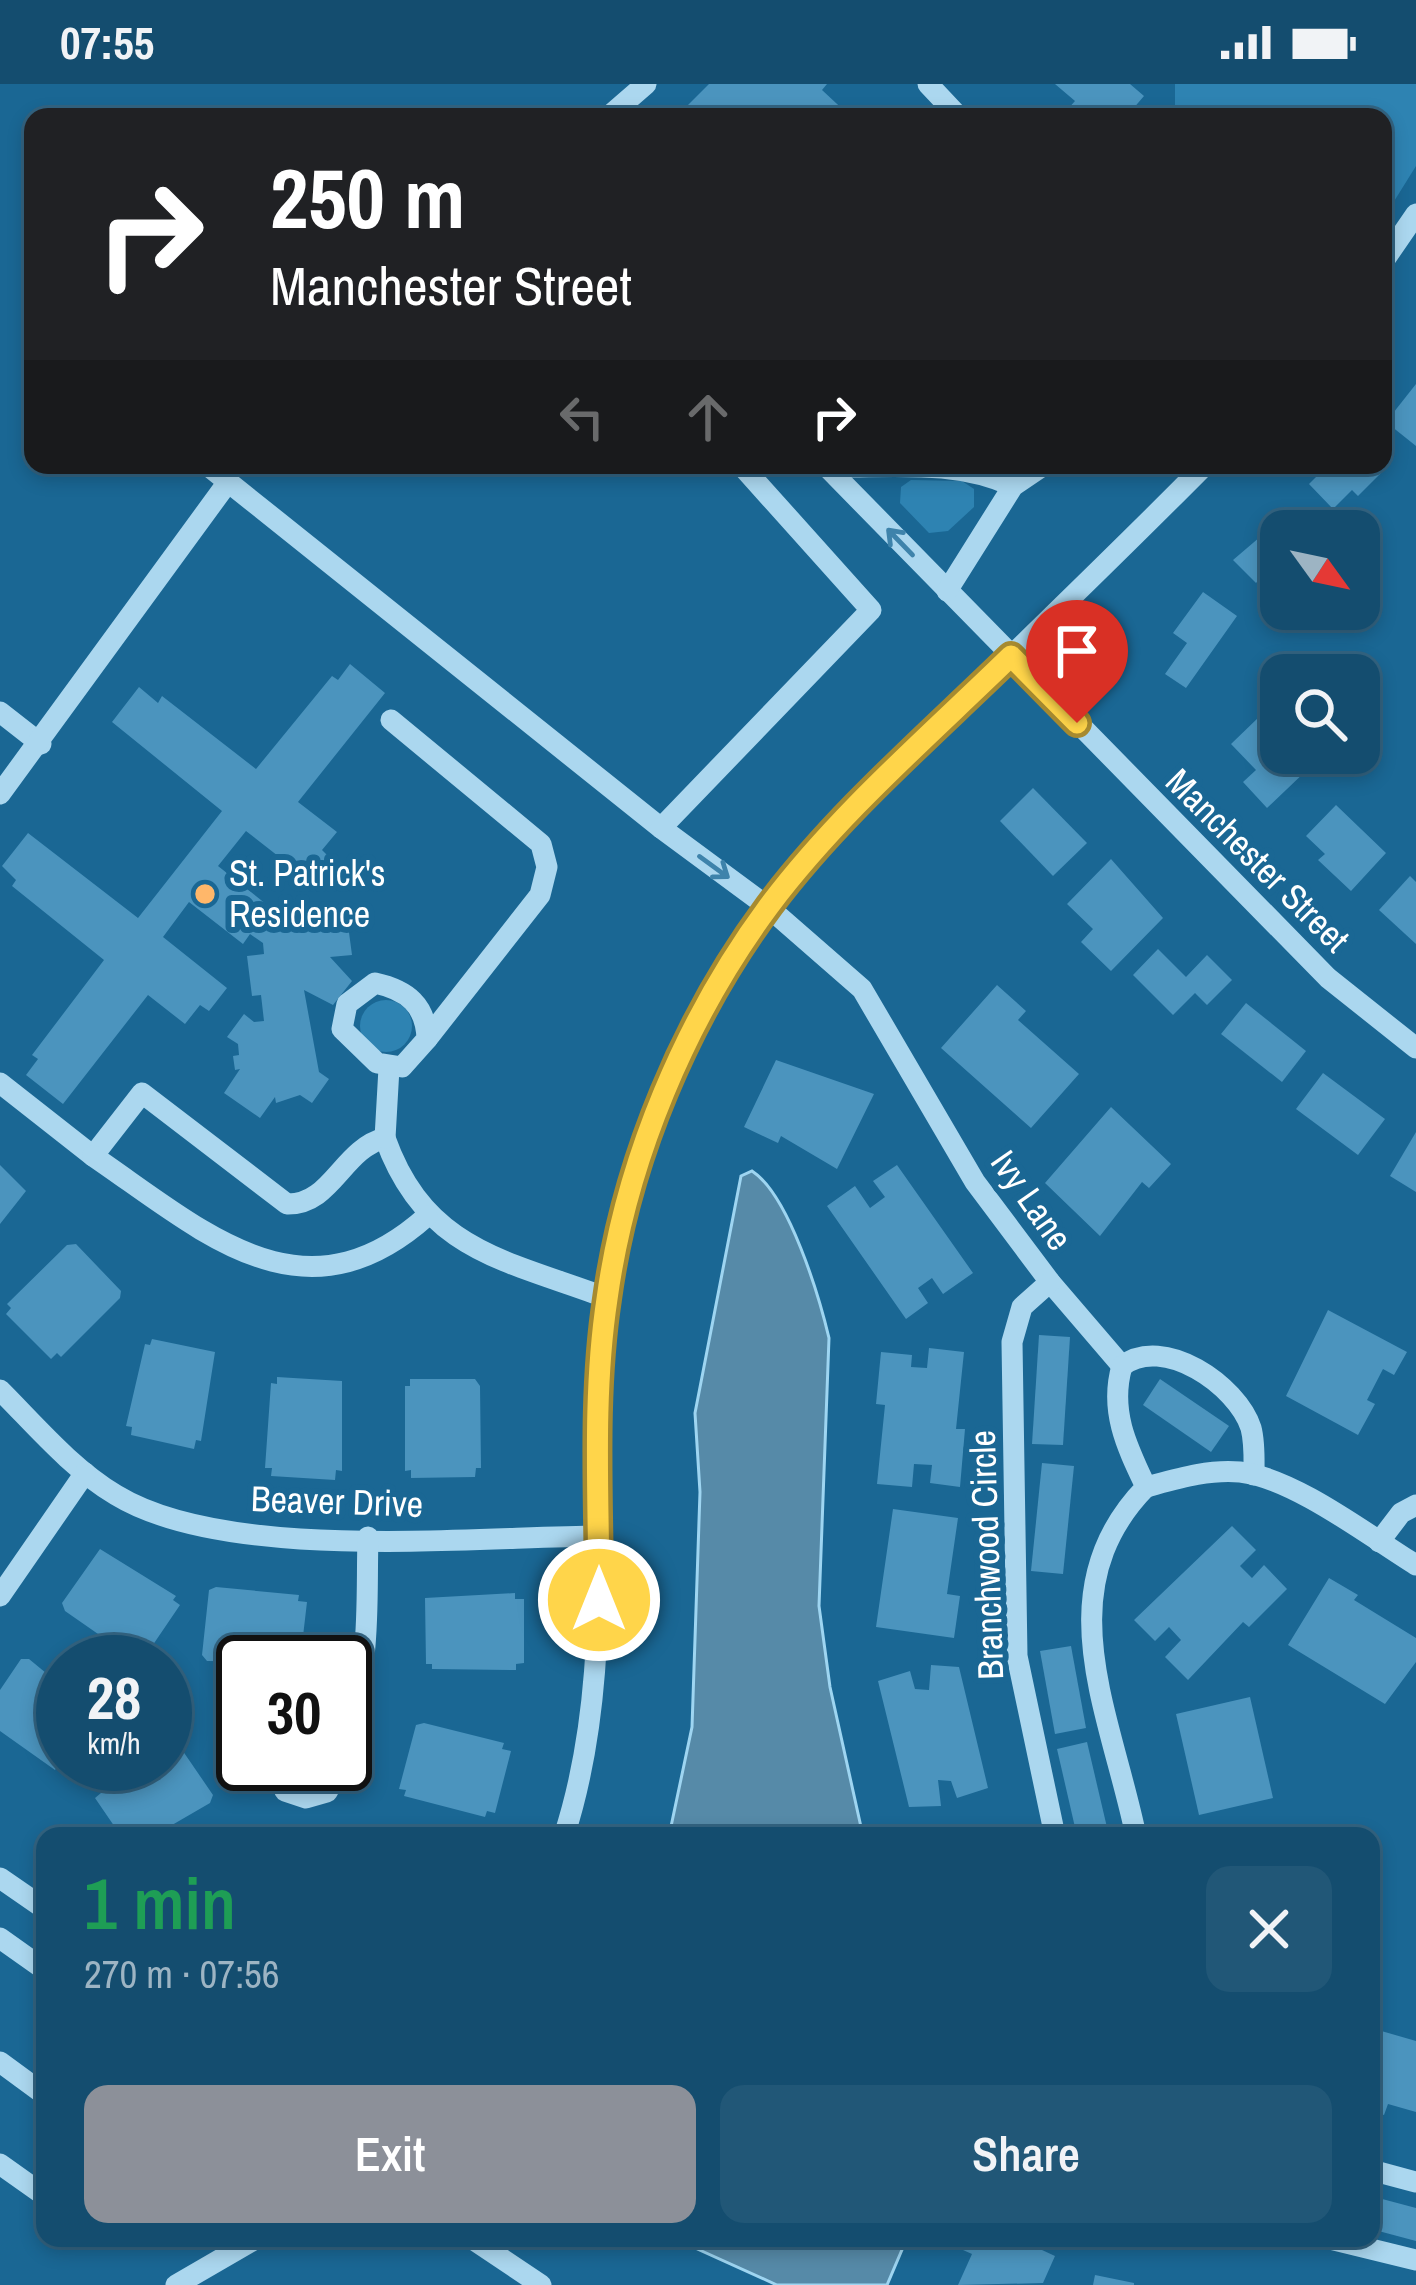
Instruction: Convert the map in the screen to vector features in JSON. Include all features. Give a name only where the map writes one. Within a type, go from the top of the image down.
[{"type":"street","points":[[618,108],[646,84]]},
{"type":"street","points":[[928,84],[950,108]]},
{"type":"street","points":[[1392,249],[1416,214]]},
{"type":"street","name":"Ivy Lane","points":[[217,474],[661,828],[768,907],[862,989],[975,1182],[1050,1282],[1122,1366]]},
{"type":"street","points":[[661,828],[871,610],[749,474]]},
{"type":"street","name":"Manchester Street","points":[[834,474],[1328,978],[1416,1048]]},
{"type":"street","points":[[987,474],[1013,486]]},
{"type":"street","points":[[947,591],[1013,486],[1031,474]]},
{"type":"street","points":[[566,1827],[591,1727],[600,1373],[607,1298],[632,1187],[682,1052],[768,907],[885,779],[1189,474]]},
{"type":"street","points":[[0,794],[41,744],[227,482]]},
{"type":"street","points":[[0,712],[41,744]]},
{"type":"street","points":[[388,1068],[414,1059],[540,895],[547,868],[541,844],[391,721]]},
{"type":"street","points":[[388,1068],[343,1029],[346,1004],[358,992],[375,983],[396,988],[416,1003],[426,1020],[427,1039]]},
{"type":"street","points":[[388,1068],[385,1138],[427,1216],[475,1248],[532,1274],[607,1298]]},
{"type":"street","points":[[0,1083],[93,1156],[194,1225],[278,1264],[338,1266],[374,1256],[427,1216]]},
{"type":"street","points":[[93,1156],[142,1093],[286,1204],[302,1204],[317,1198],[365,1143],[385,1138]]},
{"type":"street","name":"Branchwood Circle","points":[[1050,1282],[1022,1306],[1012,1342],[1017,1656],[1053,1827]]},
{"type":"street","points":[[1146,1487],[1119,1423],[1116,1386],[1122,1366],[1132,1358],[1156,1357],[1200,1370],[1228,1392],[1250,1427],[1254,1475]]},
{"type":"street","name":"Beaver Drive","points":[[0,1390],[85,1473],[141,1507],[209,1526],[368,1537],[599,1536]]},
{"type":"street","points":[[1134,1827],[1088,1611],[1097,1557],[1110,1531],[1146,1487],[1218,1472],[1254,1475],[1416,1565]]},
{"type":"street","points":[[0,1596],[85,1473]]},
{"type":"street","points":[[1379,1542],[1401,1513],[1416,1504]]},
{"type":"street","points":[[364,1635],[368,1537]]},
{"type":"street","points":[[285,1791],[306,1798],[328,1791]]},
{"type":"street","points":[[0,1878],[36,1903]]},
{"type":"street","points":[[0,1938],[36,1964]]},
{"type":"street","points":[[0,2062],[36,2088]]},
{"type":"street","points":[[0,2164],[36,2190]]},
{"type":"street","points":[[1380,2172],[1416,2182]]},
{"type":"street","points":[[176,2285],[241,2247]]},
{"type":"street","points":[[484,2247],[541,2285]]},
{"type":"street","points":[[1363,2247],[1416,2260]]},
{"type":"shaded area","points":[[1175,84],[1416,84],[1416,166],[1392,205],[1392,108],[1175,108]]},
{"type":"shaded area","points":[[911,480],[962,481],[974,489],[974,507],[948,531],[929,533],[900,503],[901,487]]},
{"type":"shaded area","points":[[386,1000],[404,1008],[412,1026],[404,1044],[386,1052],[368,1044],[360,1026],[368,1008]]},
{"type":"shaded area","points":[[752,1171],[766,1183],[790,1223],[829,1338],[819,1606],[830,1687],[861,1827],[671,1827],[692,1727],[700,1492],[695,1413],[741,1176]]},
{"type":"shaded area","points":[[693,2247],[903,2247],[887,2285],[777,2285]]},
{"type":"building","points":[[709,84],[827,84],[822,90],[841,108],[685,108]]},
{"type":"building","points":[[1055,84],[1130,84],[1144,96],[1134,108],[1069,108],[1075,101]]},
{"type":"building","points":[[1416,384],[1416,446],[1392,427],[1392,414]]},
{"type":"building","points":[[1319,474],[1380,474],[1358,496],[1352,490],[1333,509],[1309,484]]},
{"type":"building","points":[[1260,537],[1260,579],[1256,583],[1233,560]]},
{"type":"building","points":[[1203,592],[1237,616],[1186,688],[1165,674],[1187,643],[1173,633]]},
{"type":"building","name":"St. Patrick's Residence","points":[[350,664],[385,693],[298,802],[337,832],[322,850],[330,858],[310,881],[246,831],[218,866],[271,908],[262,919],[274,928],[285,926],[282,909],[324,904],[325,913],[346,910],[352,955],[330,957],[352,981],[333,1005],[304,990],[319,1072],[329,1079],[312,1103],[300,1095],[276,1103],[275,1097],[260,1118],[224,1093],[240,1069],[235,1070],[233,1056],[239,1055],[238,1044],[227,1037],[244,1014],[254,1022],[264,1021],[261,995],[252,996],[247,956],[264,954],[263,943],[250,934],[243,944],[189,902],[163,937],[227,988],[209,1011],[200,1005],[185,1024],[148,995],[63,1104],[26,1075],[38,1059],[32,1055],[104,960],[12,886],[16,880],[2,866],[28,833],[138,918],[222,811],[112,722],[139,687],[158,703],[162,696],[256,769],[332,676],[338,680]]},
{"type":"building","points":[[1259,717],[1260,774],[1303,774],[1267,808],[1243,782],[1256,770],[1231,744]]},
{"type":"building","points":[[1033,788],[1087,843],[1053,876],[1000,821]]},
{"type":"building","points":[[1336,805],[1386,853],[1351,891],[1318,860],[1325,854],[1306,836]]},
{"type":"building","points":[[1111,859],[1163,918],[1111,971],[1081,942],[1093,929],[1067,904]]},
{"type":"building","points":[[1410,876],[1416,882],[1416,944],[1379,910]]},
{"type":"building","points":[[1158,949],[1186,977],[1207,955],[1232,980],[1207,1005],[1195,993],[1173,1015],[1133,975]]},
{"type":"building","points":[[997,985],[1026,1011],[1018,1020],[1079,1074],[1031,1128],[941,1048]]},
{"type":"building","points":[[1246,1003],[1306,1051],[1282,1082],[1221,1034]]},
{"type":"building","points":[[776,1060],[874,1094],[837,1169],[781,1136],[778,1143],[744,1127]]},
{"type":"building","points":[[1323,1073],[1385,1119],[1358,1155],[1296,1109]]},
{"type":"building","points":[[1111,1107],[1171,1164],[1149,1188],[1142,1182],[1100,1236],[1045,1183]]},
{"type":"building","points":[[1416,1132],[1416,1192],[1390,1176]]},
{"type":"building","points":[[0,1165],[26,1191],[0,1224]]},
{"type":"building","points":[[897,1165],[973,1273],[943,1294],[932,1278],[918,1288],[928,1303],[906,1319],[827,1206],[855,1186],[870,1208],[885,1197],[873,1181]]},
{"type":"building","points":[[76,1244],[121,1291],[120,1298],[61,1357],[57,1353],[51,1359],[6,1314],[11,1308],[7,1304],[67,1245]]},
{"type":"building","points":[[1328,1310],[1407,1352],[1394,1375],[1383,1369],[1367,1400],[1375,1404],[1358,1435],[1286,1396]]},
{"type":"building","points":[[1039,1335],[1070,1337],[1063,1445],[1032,1444]]},
{"type":"building","points":[[152,1339],[215,1352],[201,1441],[196,1440],[194,1449],[131,1435],[132,1427],[126,1426],[145,1344],[150,1345]]},
{"type":"building","points":[[929,1348],[964,1352],[956,1429],[965,1429],[960,1487],[930,1483],[932,1465],[914,1464],[912,1487],[877,1484],[885,1405],[876,1404],[881,1352],[912,1355],[911,1367],[927,1368]]},
{"type":"building","points":[[277,1377],[342,1381],[342,1471],[336,1470],[335,1480],[271,1476],[272,1468],[265,1468],[271,1383],[277,1384]]},
{"type":"building","points":[[410,1379],[475,1379],[480,1386],[481,1468],[476,1468],[475,1477],[411,1478],[411,1470],[405,1471],[405,1386],[410,1386]]},
{"type":"building","points":[[1160,1379],[1229,1426],[1211,1452],[1143,1405]]},
{"type":"building","points":[[1042,1463],[1074,1466],[1063,1574],[1031,1571]]},
{"type":"building","points":[[893,1509],[958,1518],[947,1594],[960,1596],[954,1638],[876,1627]]},
{"type":"building","points":[[1232,1526],[1256,1550],[1240,1566],[1252,1578],[1264,1565],[1287,1589],[1249,1627],[1243,1622],[1188,1680],[1165,1657],[1181,1640],[1169,1627],[1155,1641],[1134,1620]]},
{"type":"building","points":[[100,1549],[176,1596],[173,1600],[180,1605],[160,1635],[100,1635],[65,1611],[62,1603]]},
{"type":"building","points":[[1329,1578],[1358,1595],[1354,1600],[1416,1638],[1416,1662],[1385,1704],[1288,1645]]},
{"type":"building","points":[[209,1590],[299,1595],[298,1601],[307,1602],[303,1635],[216,1635],[216,1661],[207,1661],[202,1655]]},
{"type":"building","points":[[515,1593],[515,1599],[524,1599],[524,1663],[516,1664],[516,1670],[432,1669],[432,1664],[426,1664],[425,1598]]},
{"type":"building","points":[[1071,1646],[1086,1728],[1055,1734],[1040,1651]]},
{"type":"building","points":[[21,1659],[36,1665],[36,1757],[0,1731],[0,1690]]},
{"type":"building","points":[[931,1665],[959,1667],[988,1788],[957,1798],[951,1781],[938,1780],[941,1806],[909,1807],[878,1681],[910,1671],[915,1689],[929,1690]]},
{"type":"building","points":[[1250,1697],[1273,1798],[1199,1815],[1176,1714]]},
{"type":"building","points":[[416,1725],[504,1743],[502,1749],[511,1751],[495,1813],[487,1811],[485,1817],[404,1796],[406,1790],[399,1789]]},
{"type":"building","points":[[1087,1742],[1107,1827],[1075,1827],[1057,1749]]},
{"type":"building","points":[[192,1764],[213,1795],[210,1803],[169,1827],[115,1827],[95,1798],[101,1793],[192,1791]]},
{"type":"building","points":[[1380,2031],[1416,2041],[1416,2112],[1388,2104],[1384,2115],[1380,2114]]},
{"type":"building","points":[[1380,2198],[1416,2208],[1416,2241],[1380,2231]]},
{"type":"building","points":[[1036,2247],[1055,2256],[1043,2283],[958,2285],[972,2254],[963,2250]]},
{"type":"building","points":[[1095,2275],[1134,2283],[1134,2285],[1093,2285]]},
{"type":"place","name":"St. Patrick's Residence","points":[[205,894]]},
{"type":"route","points":[[599,1600],[600,1373],[607,1298],[627,1205],[650,1132],[682,1052],[722,977],[768,907],[802,866],[1011,656],[1077,723]]}]
